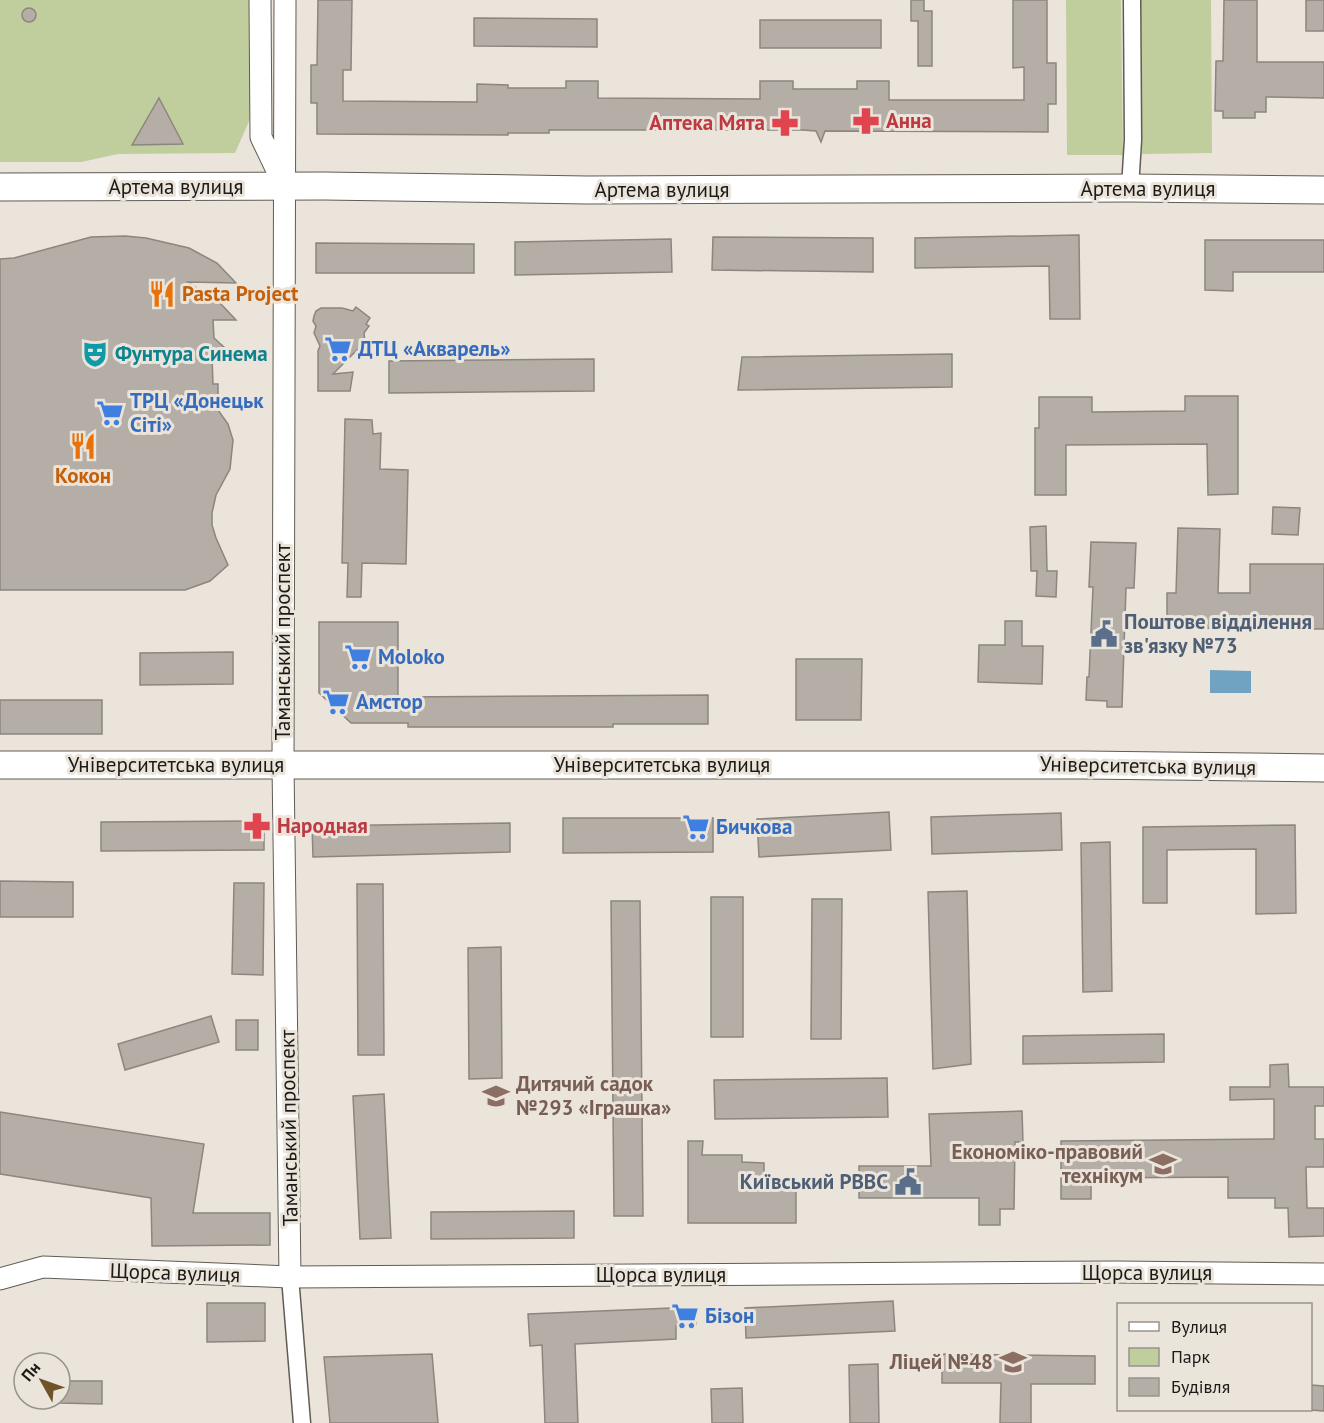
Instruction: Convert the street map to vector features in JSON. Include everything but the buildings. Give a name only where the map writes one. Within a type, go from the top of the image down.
[{"type":"main road","name":"Артема вулиця","points":[[0,187],[1324,190]]},
{"type":"main road","name":"Університетська вулиця","points":[[0,765],[1083,765],[1324,768]]},
{"type":"street","name":"Таманський проспект","points":[[260,0],[261,137],[284,187]]},
{"type":"street","name":"Таманський проспект","points":[[285,0],[283,765],[290,1277]]},
{"type":"street","points":[[1130,188],[1133,140],[1132,0]]},
{"type":"street","name":"Щорса вулиця","points":[[0,1279],[43,1267],[290,1277],[1103,1272],[1324,1274]]},
{"type":"street","points":[[290,1277],[302,1423]]},
{"type":"green space","points":[[0,0],[250,0],[250,119],[235,153],[118,154],[81,162],[0,162]]},
{"type":"green space","points":[[1066,0],[1121,0],[1123,155],[1067,155]]},
{"type":"green space","points":[[1141,0],[1211,0],[1212,153],[1142,154]]},
{"type":"water","points":[[1210,670],[1251,671],[1251,693],[1210,693]]},
{"type":"place","name":"Анна","points":[[866,121]]},
{"type":"place","name":"Аптека Мята","points":[[785,123]]},
{"type":"place","name":"Pasta Project","points":[[162,294]]},
{"type":"place","name":"ДТЦ «Акварель»","points":[[338,349]]},
{"type":"place","name":"Фунтура Синема","points":[[95,354]]},
{"type":"place","name":"ТРЦ «Донецьк Сіті»","points":[[110,413]]},
{"type":"place","name":"Кокон","points":[[83,446]]},
{"type":"place","name":"Поштове відділення зв'язку №73","points":[[1104,634]]},
{"type":"place","name":"Moloko","points":[[358,657]]},
{"type":"place","name":"Амстор","points":[[336,702]]},
{"type":"place","name":"Народная","points":[[257,826]]},
{"type":"place","name":"Бичкова","points":[[696,827]]},
{"type":"place","name":"Дитячий садок №293 «Іграшка»","points":[[496,1096]]},
{"type":"place","name":"Економіко-правовий технікум","points":[[1163,1164]]},
{"type":"place","name":"Київський РВВС","points":[[908,1182]]},
{"type":"place","name":"Бізон","points":[[685,1316]]},
{"type":"place","name":"Ліцей №48","points":[[1013,1362]]}]
